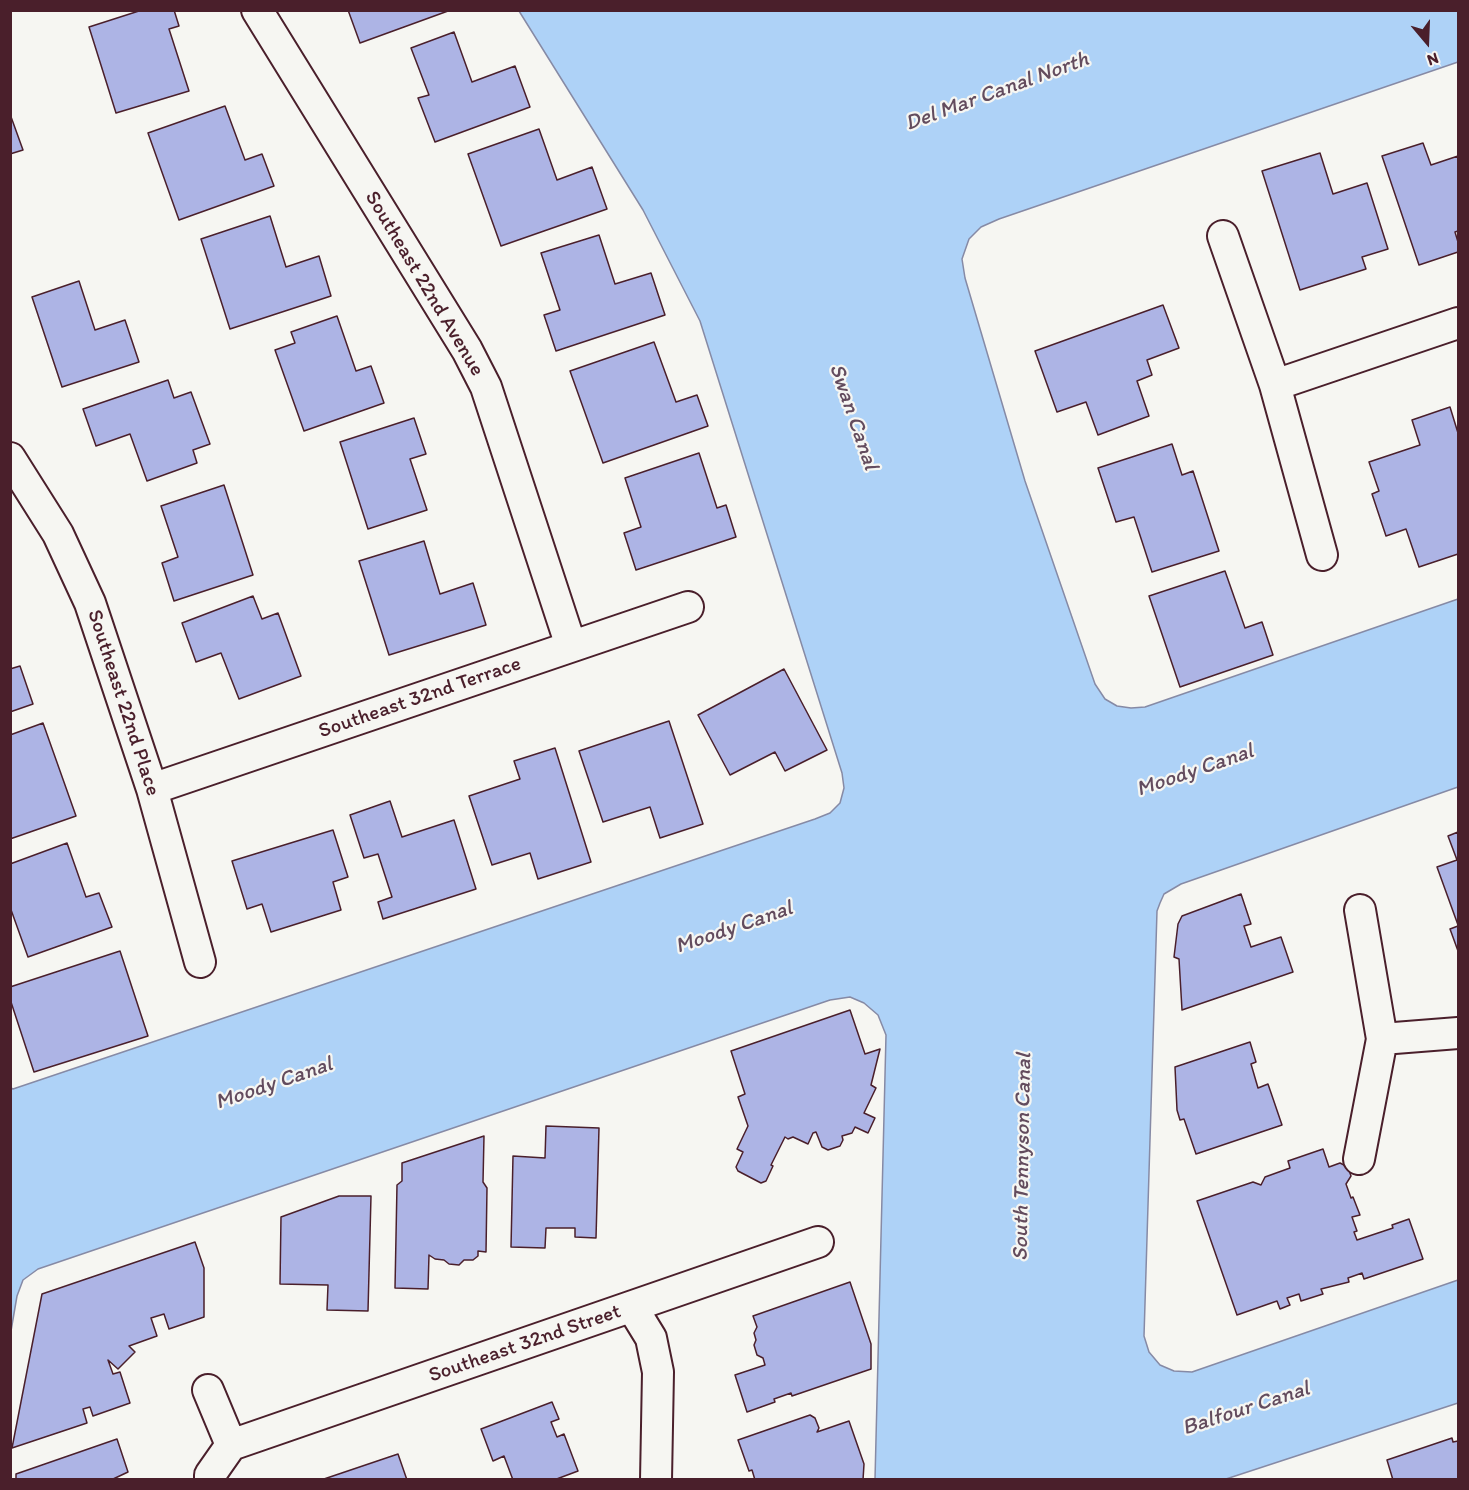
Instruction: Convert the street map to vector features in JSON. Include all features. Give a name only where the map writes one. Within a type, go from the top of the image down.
[{"type":"street","name":"Southeast 22nd Avenue","points":[[257,10],[467,350],[486,387],[571,646]]},
{"type":"street","points":[[1222,236],[1275,384],[1322,555]]},
{"type":"street","points":[[1275,384],[1458,323]]},
{"type":"street","name":"Southeast 22nd Place","points":[[10,458],[58,534],[90,603],[152,789],[200,962]]},
{"type":"street","name":"Southeast 32nd Terrace","points":[[152,789],[688,607]]},
{"type":"street","points":[[1359,1159],[1382,1039],[1360,910]]},
{"type":"street","points":[[1382,1039],[1458,1033]]},
{"type":"street","name":"Southeast 32nd Street","points":[[231,1445],[818,1242]]},
{"type":"street","points":[[632,1307],[651,1338],[658,1372],[656,1479]]},
{"type":"street","points":[[207,1390],[231,1445],[210,1475],[210,1479]]},
{"type":"water","points":[[519,11],[1458,11],[1458,62],[999,219],[981,227],[969,239],[962,259],[965,278],[1025,481],[1095,684],[1105,699],[1117,706],[1145,707],[1458,599],[1458,787],[1181,884],[1164,894],[1160,903],[1157,911],[1144,1336],[1149,1352],[1160,1365],[1174,1371],[1192,1372],[1458,1280],[1458,1403],[1226,1479],[875,1479],[886,1035],[878,1015],[864,1003],[850,997],[830,1000],[38,1269],[23,1280],[17,1296],[11,1331],[11,1088],[815,819],[830,813],[840,803],[844,788],[842,773],[700,321],[643,210]]},
{"type":"building","points":[[142,10],[174,10],[179,26],[169,29],[189,91],[116,113],[89,27]]},
{"type":"building","points":[[348,10],[448,10],[448,11],[360,43]]},
{"type":"building","points":[[454,32],[472,82],[515,66],[530,107],[435,142],[418,98],[429,95],[411,48]]},
{"type":"building","points":[[225,106],[245,160],[262,154],[274,186],[179,220],[148,133]]},
{"type":"building","points":[[10,114],[23,150],[10,154]]},
{"type":"building","points":[[539,129],[557,180],[592,167],[607,209],[501,246],[468,154]]},
{"type":"building","points":[[1423,143],[1431,165],[1458,156],[1458,231],[1455,232],[1458,252],[1419,265],[1382,156]]},
{"type":"building","points":[[1320,153],[1333,194],[1367,183],[1388,249],[1362,257],[1366,269],[1300,290],[1262,171]]},
{"type":"building","points":[[270,216],[286,267],[319,256],[331,296],[230,329],[201,239]]},
{"type":"building","points":[[599,235],[615,284],[651,273],[665,315],[556,351],[544,315],[560,310],[541,253]]},
{"type":"building","points":[[79,281],[95,330],[125,320],[139,362],[62,387],[32,297]]},
{"type":"building","points":[[1163,305],[1179,348],[1147,360],[1152,375],[1137,381],[1149,416],[1098,435],[1086,402],[1057,412],[1035,351]]},
{"type":"building","points":[[337,316],[356,371],[371,366],[384,403],[304,431],[275,350],[295,343],[291,332]]},
{"type":"building","points":[[654,342],[676,402],[697,395],[708,426],[603,463],[570,371]]},
{"type":"building","points":[[168,380],[174,398],[191,392],[210,444],[193,450],[197,463],[147,481],[130,434],[96,446],[83,409]]},
{"type":"building","points":[[1450,407],[1458,433],[1458,554],[1419,567],[1406,529],[1386,536],[1372,494],[1379,491],[1369,462],[1420,445],[1412,420]]},
{"type":"building","points":[[414,418],[426,454],[410,459],[427,510],[368,529],[340,442]]},
{"type":"building","points":[[1172,444],[1182,475],[1193,471],[1219,551],[1152,572],[1134,517],[1116,522],[1098,468]]},
{"type":"building","points":[[699,453],[717,508],[726,505],[736,537],[636,570],[624,533],[641,527],[625,478]]},
{"type":"building","points":[[224,485],[253,575],[174,601],[162,563],[178,557],[161,506]]},
{"type":"building","points":[[424,541],[440,594],[473,583],[486,625],[389,655],[359,561]]},
{"type":"building","points":[[1225,571],[1245,628],[1262,622],[1273,655],[1180,687],[1149,596]]},
{"type":"building","points":[[253,596],[262,619],[278,613],[301,676],[239,699],[221,653],[196,662],[182,623]]},
{"type":"building","points":[[20,666],[33,704],[10,712],[10,669]]},
{"type":"building","points":[[784,669],[827,750],[785,771],[775,752],[730,775],[698,715]]},
{"type":"building","points":[[669,721],[703,824],[660,838],[650,807],[603,822],[579,751]]},
{"type":"building","points":[[43,723],[76,816],[10,839],[10,735]]},
{"type":"building","points":[[555,748],[591,862],[538,879],[530,853],[492,865],[469,796],[520,779],[514,761]]},
{"type":"building","points":[[390,801],[402,837],[454,820],[476,889],[383,919],[378,902],[392,897],[378,854],[364,858],[350,815]]},
{"type":"building","points":[[333,830],[348,877],[333,882],[341,910],[271,932],[262,904],[247,909],[232,861]]},
{"type":"building","points":[[1458,832],[1458,925],[1437,867],[1457,860],[1448,836]]},
{"type":"building","points":[[67,843],[86,897],[99,893],[112,927],[28,957],[10,907],[10,864]]},
{"type":"building","points":[[1241,894],[1251,924],[1244,926],[1251,947],[1281,937],[1293,972],[1182,1010],[1179,959],[1174,957],[1178,924],[1182,916]]},
{"type":"building","points":[[1458,926],[1458,951],[1450,929]]},
{"type":"building","points":[[120,951],[148,1036],[34,1072],[10,999],[10,987]]},
{"type":"building","points":[[850,1010],[865,1054],[880,1049],[871,1085],[876,1088],[864,1113],[875,1118],[868,1133],[855,1127],[852,1133],[842,1136],[840,1146],[828,1150],[822,1147],[816,1132],[813,1133],[808,1144],[793,1137],[788,1139],[785,1137],[766,1181],[761,1183],[738,1171],[736,1167],[743,1152],[737,1149],[748,1126],[738,1097],[745,1094],[731,1051]]},
{"type":"building","points":[[1250,1042],[1256,1062],[1251,1064],[1258,1088],[1268,1084],[1282,1125],[1196,1154],[1184,1119],[1180,1120],[1177,1110],[1175,1067]]},
{"type":"building","points":[[546,1126],[599,1128],[596,1238],[575,1237],[575,1228],[546,1228],[545,1248],[511,1247],[513,1156],[545,1158]]},
{"type":"building","points":[[484,1136],[483,1182],[487,1188],[486,1252],[478,1251],[478,1256],[473,1260],[464,1260],[459,1265],[449,1264],[429,1255],[428,1289],[395,1288],[397,1185],[402,1181],[402,1163]]},
{"type":"building","points":[[1323,1149],[1329,1167],[1340,1163],[1348,1167],[1351,1176],[1346,1184],[1360,1215],[1352,1217],[1357,1231],[1354,1232],[1357,1240],[1393,1228],[1392,1225],[1409,1219],[1423,1259],[1364,1279],[1362,1273],[1348,1278],[1349,1282],[1321,1289],[1323,1294],[1301,1301],[1299,1294],[1287,1298],[1290,1305],[1280,1309],[1277,1301],[1237,1315],[1197,1201],[1253,1182],[1261,1185],[1265,1177],[1290,1168],[1288,1161]]},
{"type":"building","points":[[339,1196],[371,1196],[368,1311],[327,1310],[328,1285],[280,1284],[281,1217]]},
{"type":"building","points":[[195,1242],[204,1268],[204,1317],[169,1329],[164,1314],[151,1318],[157,1336],[129,1346],[135,1352],[118,1369],[108,1360],[113,1374],[120,1372],[130,1403],[93,1416],[90,1407],[83,1409],[87,1423],[12,1448],[42,1294]]},
{"type":"building","points":[[850,1282],[871,1344],[871,1369],[792,1396],[791,1393],[774,1399],[775,1402],[747,1412],[735,1375],[765,1365],[763,1358],[757,1355],[754,1345],[756,1340],[754,1333],[757,1327],[753,1316]]},
{"type":"building","points":[[552,1402],[559,1419],[551,1422],[557,1437],[564,1434],[578,1471],[554,1480],[513,1480],[504,1456],[493,1461],[481,1429]]},
{"type":"building","points":[[810,1415],[815,1418],[819,1428],[817,1432],[849,1421],[864,1464],[863,1480],[755,1480],[752,1470],[749,1471],[738,1440]]},
{"type":"building","points":[[1452,1438],[1453,1442],[1458,1441],[1458,1480],[1393,1480],[1387,1460]]},
{"type":"building","points":[[117,1439],[128,1472],[111,1480],[16,1480],[16,1474]]},
{"type":"building","points":[[398,1454],[407,1480],[321,1480]]},
{"type":"water label","name":"Del Mar Canal North","points":[[997,92]]},
{"type":"water label","name":"Swan Canal","points":[[853,417]]},
{"type":"water label","name":"Moody Canal","points":[[1195,771]]},
{"type":"water label","name":"Moody Canal","points":[[734,928]]},
{"type":"water label","name":"Moody Canal","points":[[274,1084]]},
{"type":"water label","name":"South Tennyson Canal","points":[[1023,1157]]},
{"type":"water label","name":"Balfour Canal","points":[[1246,1409]]}]
